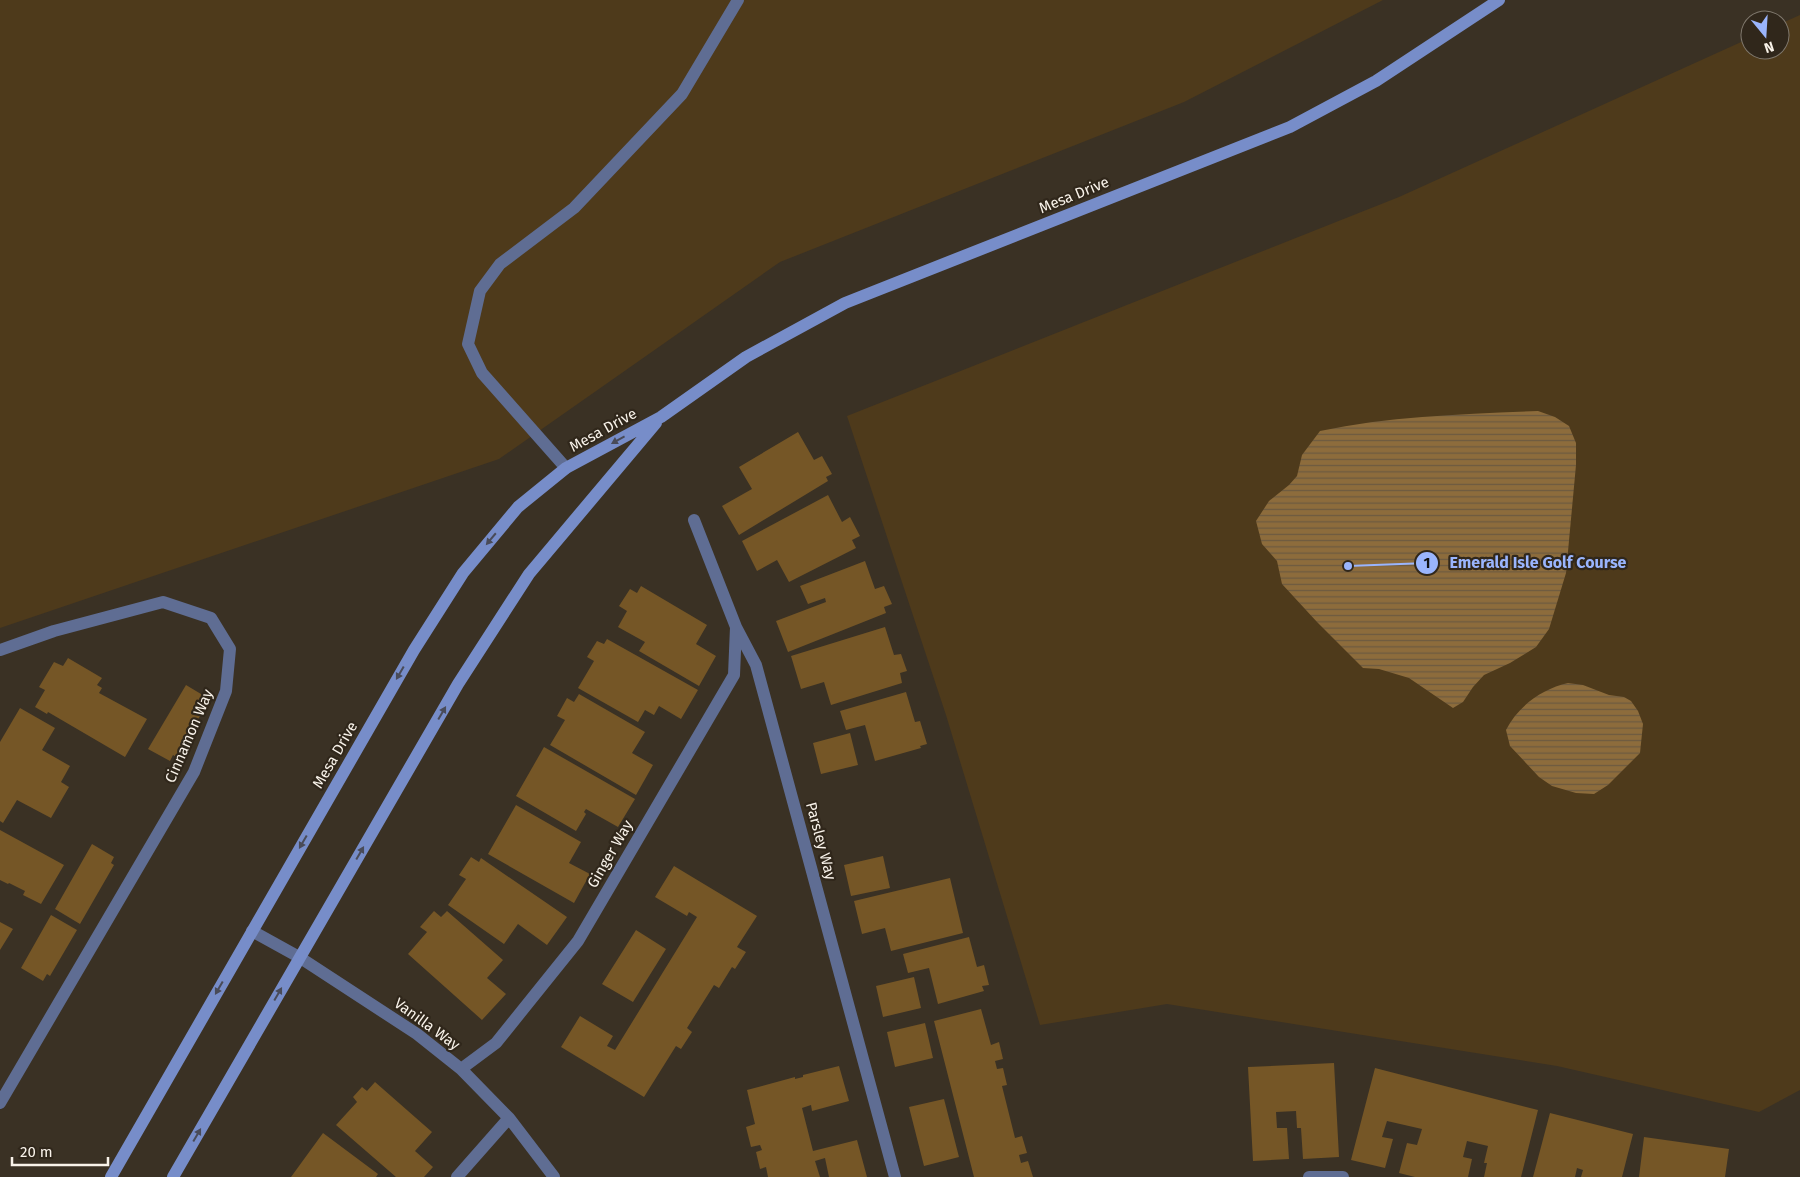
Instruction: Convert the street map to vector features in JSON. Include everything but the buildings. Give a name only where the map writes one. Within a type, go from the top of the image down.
[{"type":"main road","name":"Mesa Drive","points":[[111,1177],[414,650],[463,573],[518,507],[566,468],[661,416],[746,357],[845,303],[1290,126],[1376,81],[1499,0]]},
{"type":"main road","name":"Mesa Drive","points":[[173,1177],[458,684],[529,574],[661,416]]},
{"type":"street","points":[[566,468],[482,373],[468,344],[480,291],[500,264],[574,208],[682,94],[738,0]]},
{"type":"street","name":"Parsley Way","points":[[694,520],[736,627],[756,665],[894,1177]]},
{"type":"street","name":"Cinnamon Way","points":[[0,650],[54,631],[163,602],[211,618],[230,649],[226,691],[194,772],[0,1103]]},
{"type":"street","name":"Ginger Way","points":[[461,1069],[496,1042],[578,941],[734,675],[736,627]]},
{"type":"street","name":"Vanilla Way","points":[[252,931],[299,958],[417,1034],[461,1069],[509,1118],[554,1177]]},
{"type":"street","points":[[457,1177],[509,1118]]},
{"type":"street","points":[[1309,1177],[1343,1177]]},
{"type":"shaded area","points":[[0,0],[1383,0],[1184,102],[780,262],[499,459],[0,628]]},
{"type":"shaded area","points":[[1800,15],[1800,1090],[1759,1112],[1557,1066],[1167,1004],[1040,1025],[946,715],[847,416],[1399,197],[1740,43],[1740,60],[1790,60],[1790,20]]},
{"type":"shaded area","points":[[1538,411],[1555,417],[1569,426],[1576,443],[1576,465],[1566,573],[1549,629],[1536,647],[1510,663],[1484,675],[1463,702],[1453,708],[1409,678],[1379,669],[1363,668],[1282,584],[1277,561],[1262,544],[1256,521],[1269,501],[1297,476],[1302,455],[1320,431],[1401,419]]},
{"type":"shaded area","points":[[1568,683],[1583,685],[1609,695],[1624,697],[1631,701],[1638,711],[1643,724],[1640,753],[1608,785],[1594,794],[1576,793],[1552,786],[1539,777],[1510,746],[1506,730],[1524,706],[1540,694]]},
{"type":"place","name":"Emerald Isle Golf Course","points":[[1348,566]]}]
